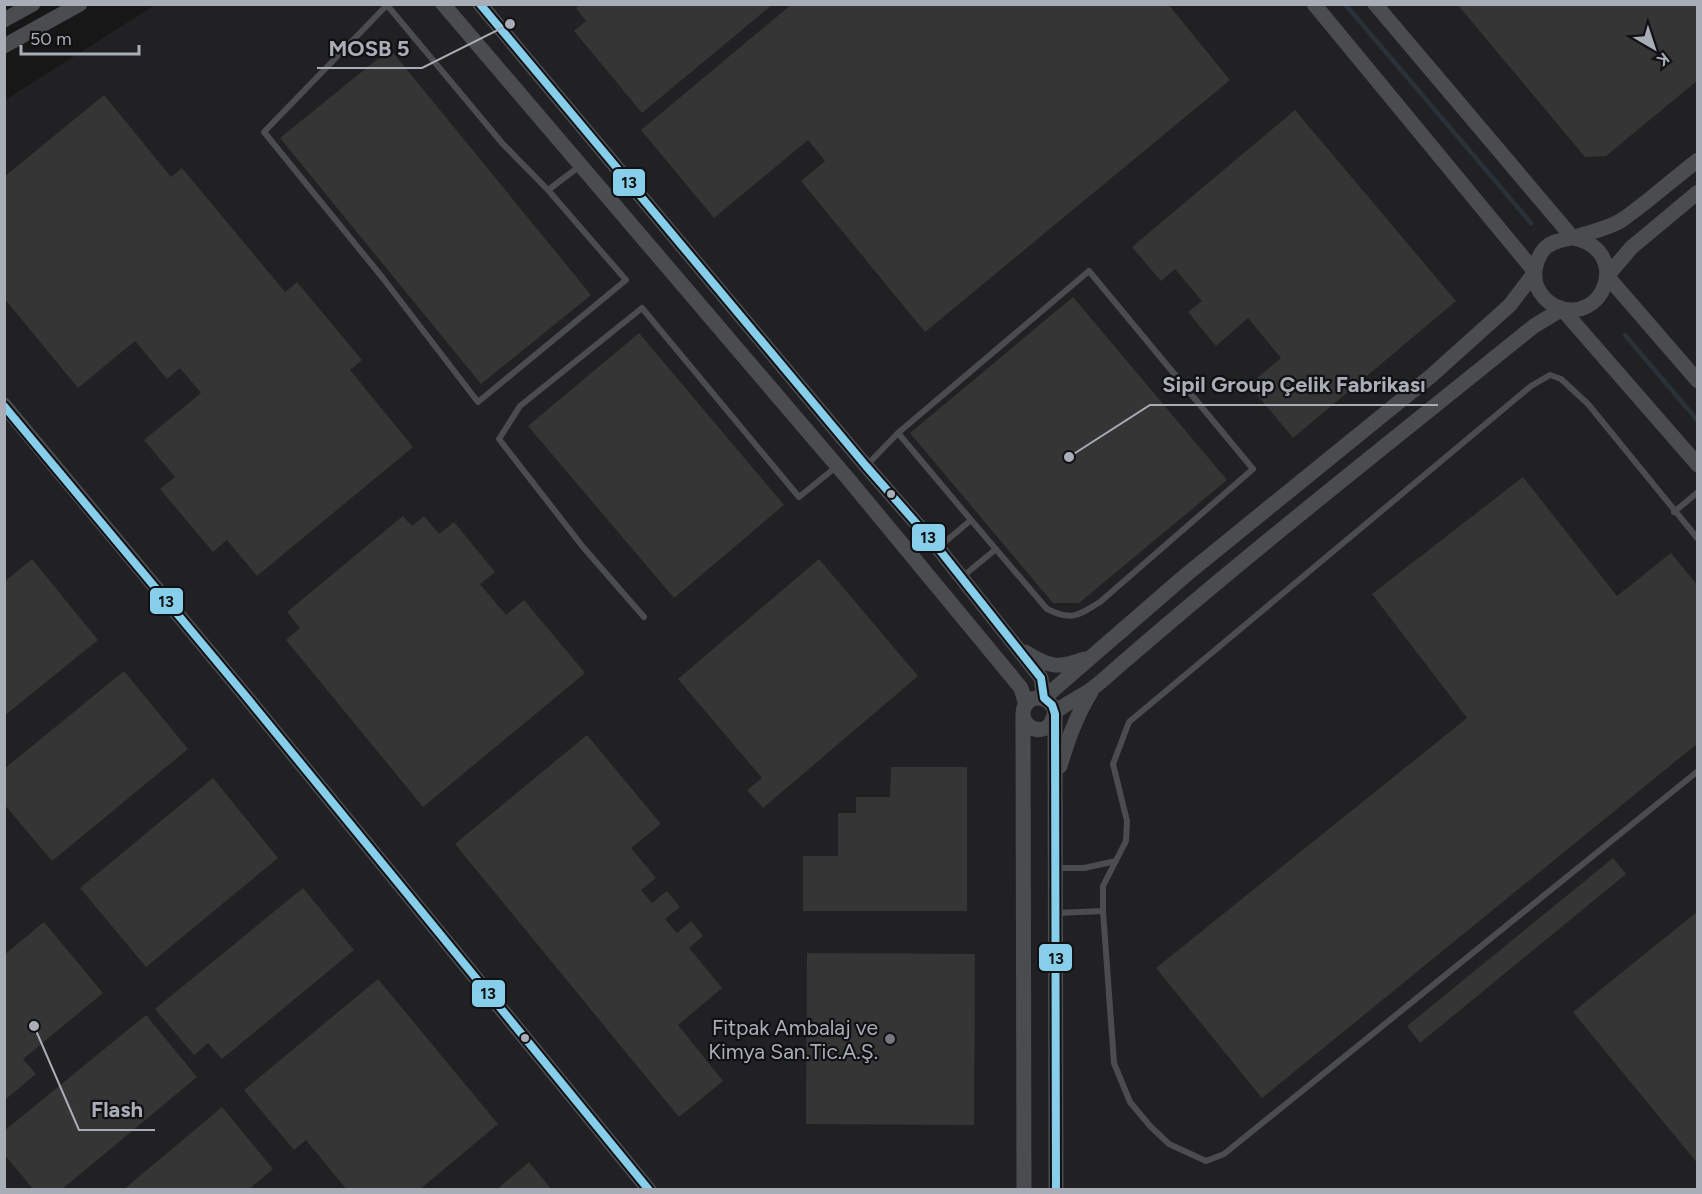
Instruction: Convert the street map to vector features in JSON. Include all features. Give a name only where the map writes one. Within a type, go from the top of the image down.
[{"type":"street","points":[[4,20],[33,4]]},
{"type":"street","points":[[4,45],[80,4]]},
{"type":"street","points":[[443,4],[850,480],[1021,688],[1024,710],[1024,1190]]},
{"type":"street","points":[[480,4],[866,466],[938,548],[1041,678],[1044,698],[1052,705],[1055,714],[1056,1190]]},
{"type":"street","points":[[1314,4],[1535,272]]},
{"type":"street","points":[[1375,4],[1573,237],[1594,245],[1602,254],[1607,276],[1698,381]]},
{"type":"street","points":[[1698,160],[1620,221],[1551,243],[1544,249],[1537,261],[1535,272],[1536,285],[1542,296],[1551,304],[1562,309],[1576,310],[1588,306],[1601,293],[1607,276],[1632,248],[1698,192]]},
{"type":"street","points":[[1024,710],[1034,699],[1044,698],[1187,574],[1431,376],[1510,305],[1535,272]]},
{"type":"street","points":[[1562,309],[1698,465]]},
{"type":"street","points":[[1024,710],[1028,724],[1037,729],[1051,724],[1055,714],[1094,688],[1184,609],[1525,333],[1562,309]]},
{"type":"street","points":[[4,405],[252,703],[649,1190]]},
{"type":"street","points":[[850,480],[866,466]]},
{"type":"street","points":[[1015,646],[1050,666],[1066,666],[1089,657]]},
{"type":"street","points":[[1055,781],[1069,736],[1080,710],[1094,688]]},
{"type":"lane","points":[[387,5],[502,143],[548,190],[626,280],[478,402],[264,132],[387,5]]},
{"type":"lane","points":[[548,190],[581,165]]},
{"type":"lane","points":[[866,466],[898,433],[1089,271],[1253,469],[1100,602],[1081,614],[1062,616],[1047,609],[898,433]]},
{"type":"lane","points":[[644,617],[583,547],[499,439],[520,406],[642,308],[799,497],[837,466]]},
{"type":"lane","points":[[1698,539],[1588,404],[1562,379],[1550,375],[1531,386],[1129,722],[1113,764],[1127,821],[1126,841],[1103,886],[1103,910],[1114,1064],[1130,1102],[1169,1144],[1206,1161],[1224,1154],[1698,771]]},
{"type":"lane","points":[[1674,512],[1698,492]]},
{"type":"lane","points":[[938,548],[971,520]]},
{"type":"lane","points":[[962,577],[996,549]]},
{"type":"lane","points":[[1055,868],[1084,868],[1116,861]]},
{"type":"lane","points":[[1055,913],[1103,910]]},
{"type":"shaded area","points":[[155,5],[1697,5],[1697,1189],[5,1190],[5,100]]},
{"type":"building","points":[[581,4],[773,4],[642,113],[574,31],[586,21],[576,8]]},
{"type":"building","points":[[792,4],[1168,4],[1230,80],[925,332],[801,181],[825,161],[808,140],[714,218],[641,130]]},
{"type":"building","points":[[1457,4],[1698,4],[1698,80],[1606,156],[1585,157]]},
{"type":"building","points":[[390,49],[591,295],[481,384],[280,138]]},
{"type":"building","points":[[104,95],[171,177],[182,168],[285,292],[297,282],[362,360],[350,370],[413,447],[257,576],[227,540],[213,552],[160,489],[175,477],[144,440],[201,393],[180,368],[167,379],[135,341],[78,388],[4,298],[4,177]]},
{"type":"building","points":[[1295,110],[1456,301],[1293,438],[1249,385],[1281,358],[1248,318],[1216,346],[1188,312],[1202,301],[1175,269],[1161,281],[1132,247]]},
{"type":"building","points":[[1073,297],[1227,480],[1079,603],[1053,603],[910,433]]},
{"type":"building","points":[[639,333],[784,505],[674,598],[528,426]]},
{"type":"building","points":[[1523,477],[1617,596],[1671,553],[1698,586],[1698,743],[1262,1098],[1156,968],[1467,718],[1372,594]]},
{"type":"building","points":[[403,516],[412,526],[424,516],[439,534],[454,522],[495,572],[480,584],[506,615],[524,600],[585,673],[423,807],[286,640],[300,628],[287,612]]},
{"type":"building","points":[[32,559],[98,640],[4,716],[4,582]]},
{"type":"building","points":[[819,559],[918,676],[763,808],[747,790],[762,778],[678,679]]},
{"type":"building","points":[[124,671],[188,749],[52,861],[4,804],[4,769]]},
{"type":"building","points":[[587,735],[661,824],[631,848],[656,878],[641,890],[652,903],[667,891],[680,907],[665,919],[677,933],[691,921],[703,936],[689,948],[722,988],[678,1025],[723,1081],[679,1117],[455,844]]},
{"type":"building","points":[[891,767],[967,767],[967,911],[803,911],[803,856],[838,856],[838,813],[856,813],[856,797],[890,797]]},
{"type":"building","points":[[213,778],[278,858],[146,967],[80,888]]},
{"type":"building","points":[[1613,858],[1626,874],[1420,1043],[1407,1026]]},
{"type":"building","points":[[303,888],[354,950],[222,1059],[208,1043],[194,1055],[155,1009]]},
{"type":"building","points":[[1698,911],[1698,1164],[1573,1012]]},
{"type":"building","points":[[44,922],[103,993],[23,1059],[36,1074],[6,1099],[4,955]]},
{"type":"building","name":"Fitpak Ambalaj ve Kimya San.Tic.A.Ş.","points":[[807,953],[975,954],[974,1125],[806,1124]]},
{"type":"building","points":[[378,979],[498,1124],[419,1190],[347,1190],[306,1140],[294,1150],[244,1090]]},
{"type":"building","points":[[146,1015],[197,1077],[61,1190],[34,1190],[4,1154],[4,1131]]},
{"type":"building","points":[[222,1107],[273,1169],[248,1190],[123,1190]]},
{"type":"building","points":[[529,1162],[552,1190],[496,1190]]},
{"type":"waterway","points":[[1345,4],[1531,223]]},
{"type":"waterway","points":[[1625,335],[1698,421]]},
{"type":"transit line","name":"13","points":[[480,4],[866,466],[938,548],[1041,678],[1044,698],[1052,705],[1055,714],[1056,1190]]},
{"type":"transit line","name":"13","points":[[4,406],[244,694],[649,1190]]},
{"type":"place","name":"MOSB 5","points":[[510,24]]},
{"type":"place","name":"Sipil Group Çelik Fabrikası","points":[[1069,457]]},
{"type":"place","name":"Flash","points":[[34,1026]]},
{"type":"place","name":"Fitpak Ambalaj ve Kimya San.Tic.A.Ş.","points":[[890,1039]]}]
